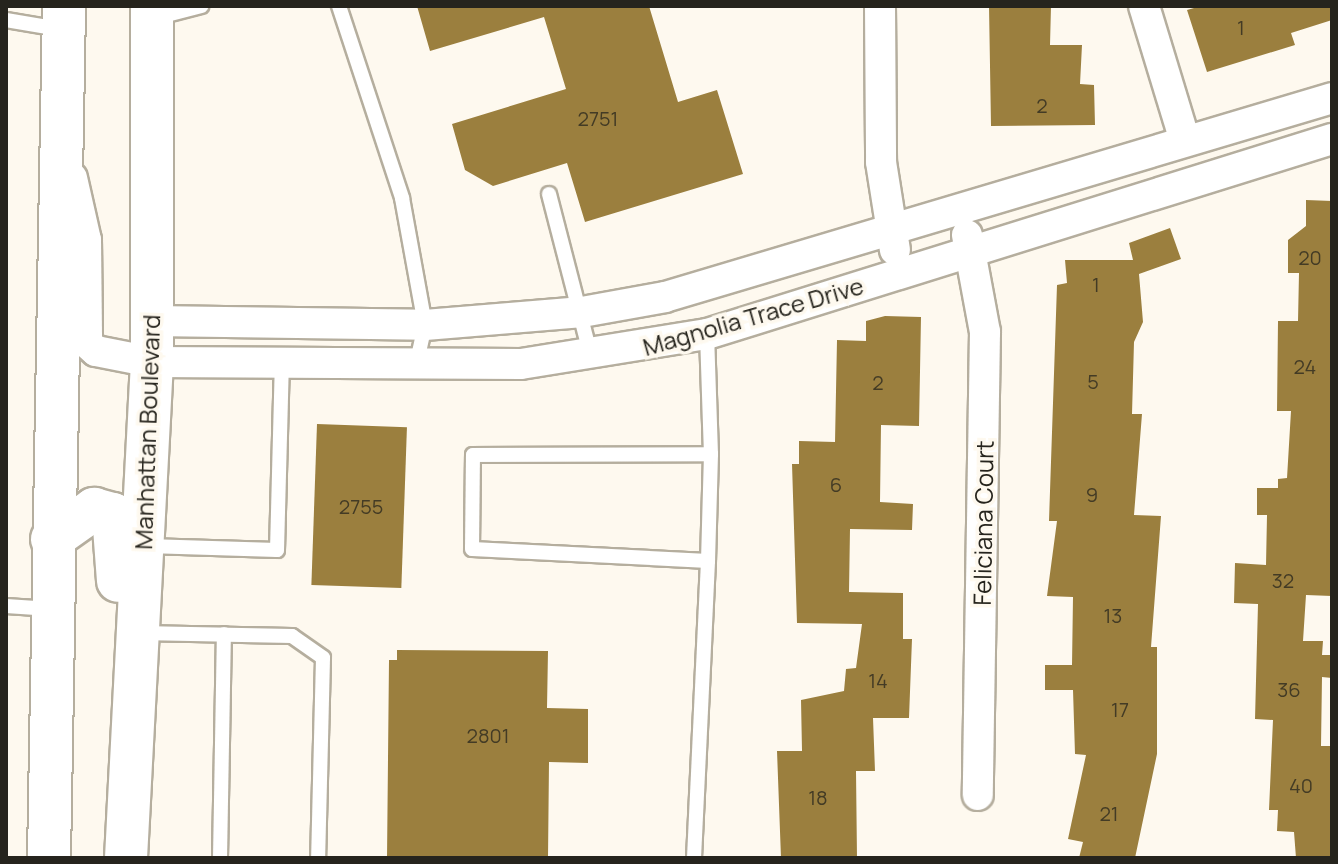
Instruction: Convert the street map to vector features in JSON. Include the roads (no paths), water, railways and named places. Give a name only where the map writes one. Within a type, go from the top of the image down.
[{"type":"street","points":[[880,6],[881,162],[889,233],[903,273]]},
{"type":"street","points":[[1144,6],[1185,141]]},
{"type":"street","name":"Manhattan Boulevard","points":[[126,858],[152,362],[149,10]]},
{"type":"street","points":[[49,858],[52,539],[64,18]]},
{"type":"street","name":"Magnolia Trace Drive","points":[[152,321],[425,325],[582,312],[749,276],[1332,98]]},
{"type":"street","name":"Magnolia Trace Drive","points":[[61,129],[86,240],[87,343],[112,357],[152,362],[416,367],[591,357],[707,334],[1332,139]]},
{"type":"street","name":"Feliciana Court","points":[[958,211],[972,251],[985,332],[978,795]]},
{"type":"street","points":[[52,539],[94,509],[113,514],[129,770]]},
{"type":"street","points":[[50,805],[63,858]]},
{"type":"lane","points":[[149,10],[201,6]]},
{"type":"lane","points":[[339,6],[402,198],[425,325],[416,367]]},
{"type":"lane","points":[[7,18],[64,18]]},
{"type":"lane","points":[[549,194],[582,312],[591,357]]},
{"type":"lane","points":[[694,858],[711,454],[707,334]]},
{"type":"lane","points":[[143,546],[277,550],[282,364]]},
{"type":"lane","points":[[708,561],[472,549],[473,455],[711,454]]},
{"type":"lane","points":[[6,606],[52,609]]},
{"type":"lane","points":[[138,633],[292,636],[323,658],[318,858]]},
{"type":"lane","points":[[220,858],[224,634]]}]
